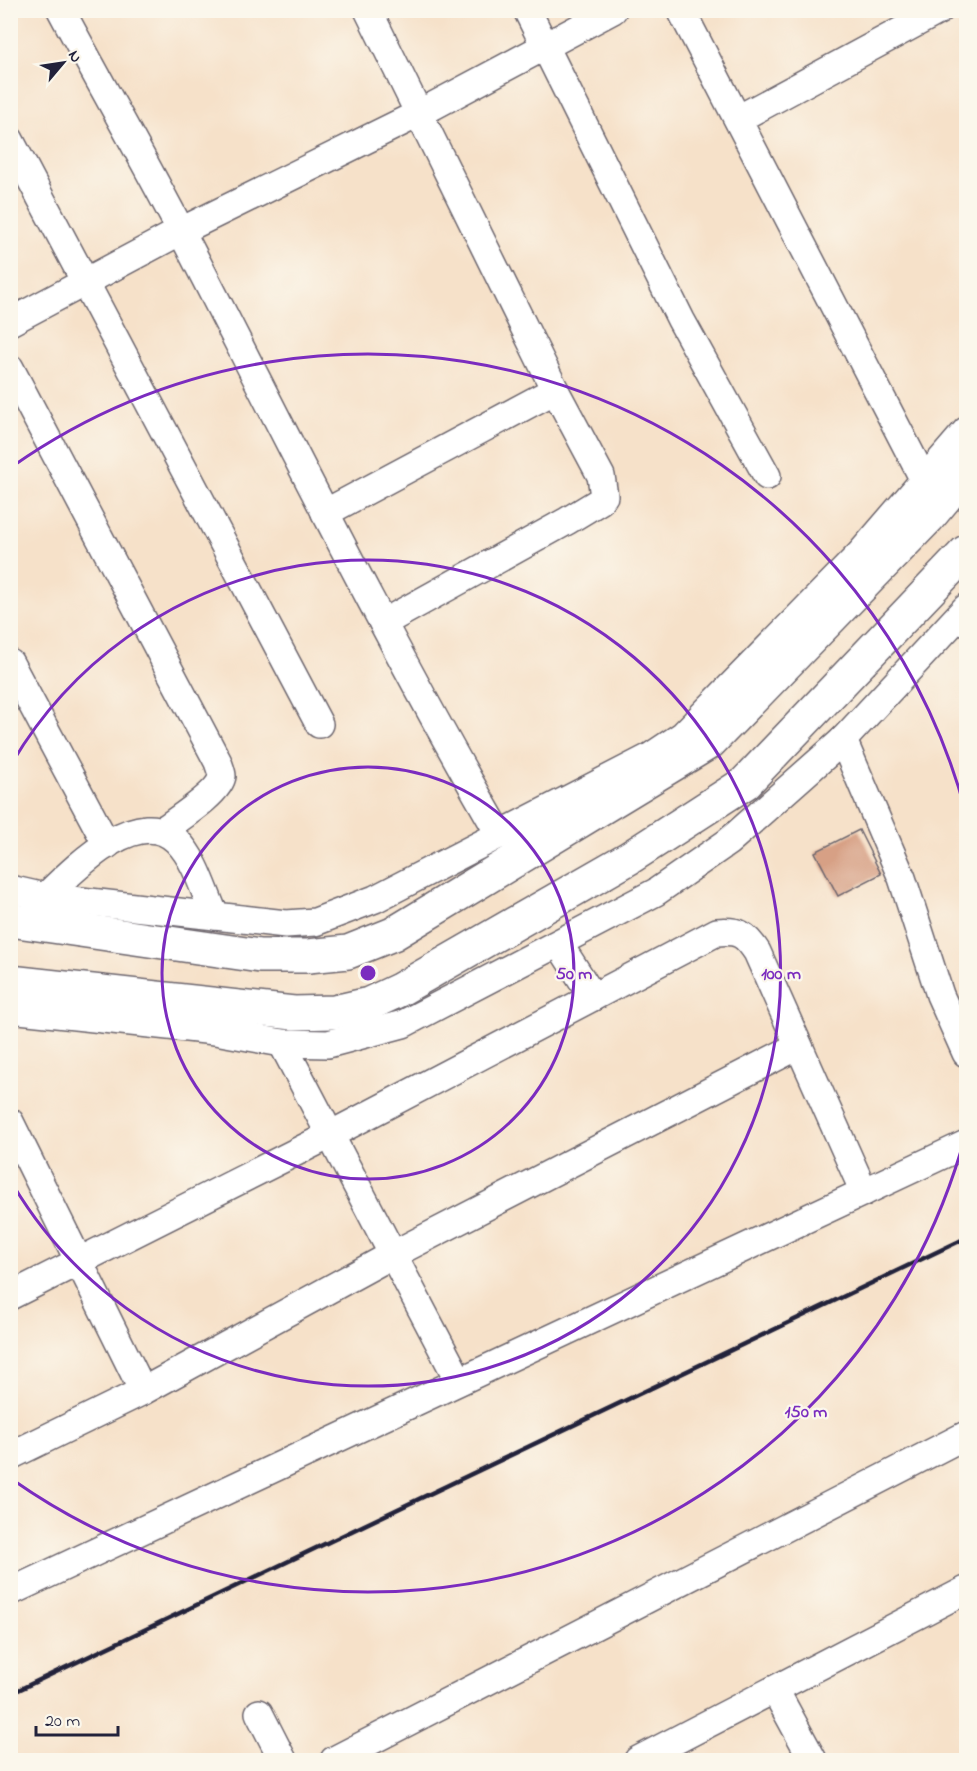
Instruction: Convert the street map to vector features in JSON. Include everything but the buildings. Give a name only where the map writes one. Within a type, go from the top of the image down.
[{"type":"street","points":[[61,10],[181,231],[444,739],[500,835]]},
{"type":"street","points":[[368,10],[555,390],[601,476],[604,496],[600,501],[567,521],[383,623]]},
{"type":"street","points":[[527,10],[681,320],[767,476]]},
{"type":"street","points":[[10,322],[181,231],[420,113],[613,10]]},
{"type":"street","points":[[681,10],[924,480]]},
{"type":"street","points":[[738,119],[940,10]]},
{"type":"street","points":[[10,140],[319,724]]},
{"type":"street","points":[[10,368],[218,762],[222,776],[210,795],[162,831]]},
{"type":"street","points":[[325,513],[555,390]]},
{"type":"street","points":[[10,889],[45,897],[286,924],[315,922],[375,899],[650,757],[683,735],[860,554],[966,431]]},
{"type":"street","points":[[10,920],[260,956],[308,956],[348,952],[393,934],[710,742],[928,518],[966,472]]},
{"type":"street","points":[[10,982],[294,1013],[334,1012],[379,1000],[628,858],[745,783],[966,552]]},
{"type":"street","points":[[10,1009],[215,1031],[282,1043],[328,1044],[403,1024],[656,892],[728,842],[843,740],[966,608]]},
{"type":"street","points":[[10,663],[107,844]]},
{"type":"street","points":[[843,740],[895,861],[940,994],[966,1053]]},
{"type":"street","points":[[45,897],[78,864],[107,844],[146,828],[162,831],[177,840],[189,858],[215,916]]},
{"type":"street","points":[[10,1296],[330,1135],[717,932],[732,931],[747,937],[757,952],[864,1192]]},
{"type":"street","points":[[559,944],[593,997]]},
{"type":"street","points":[[282,1043],[459,1381]]},
{"type":"street","points":[[10,1456],[143,1390],[392,1255],[798,1046]]},
{"type":"street","points":[[10,1122],[143,1390]]},
{"type":"street","points":[[10,1592],[966,1144]]},
{"type":"street","points":[[334,1761],[966,1435]]},
{"type":"street","points":[[638,1761],[966,1590]]},
{"type":"street","points":[[775,1690],[813,1761]]},
{"type":"street","points":[[259,1713],[283,1761]]},
{"type":"railway","points":[[10,1694],[966,1238]]}]
